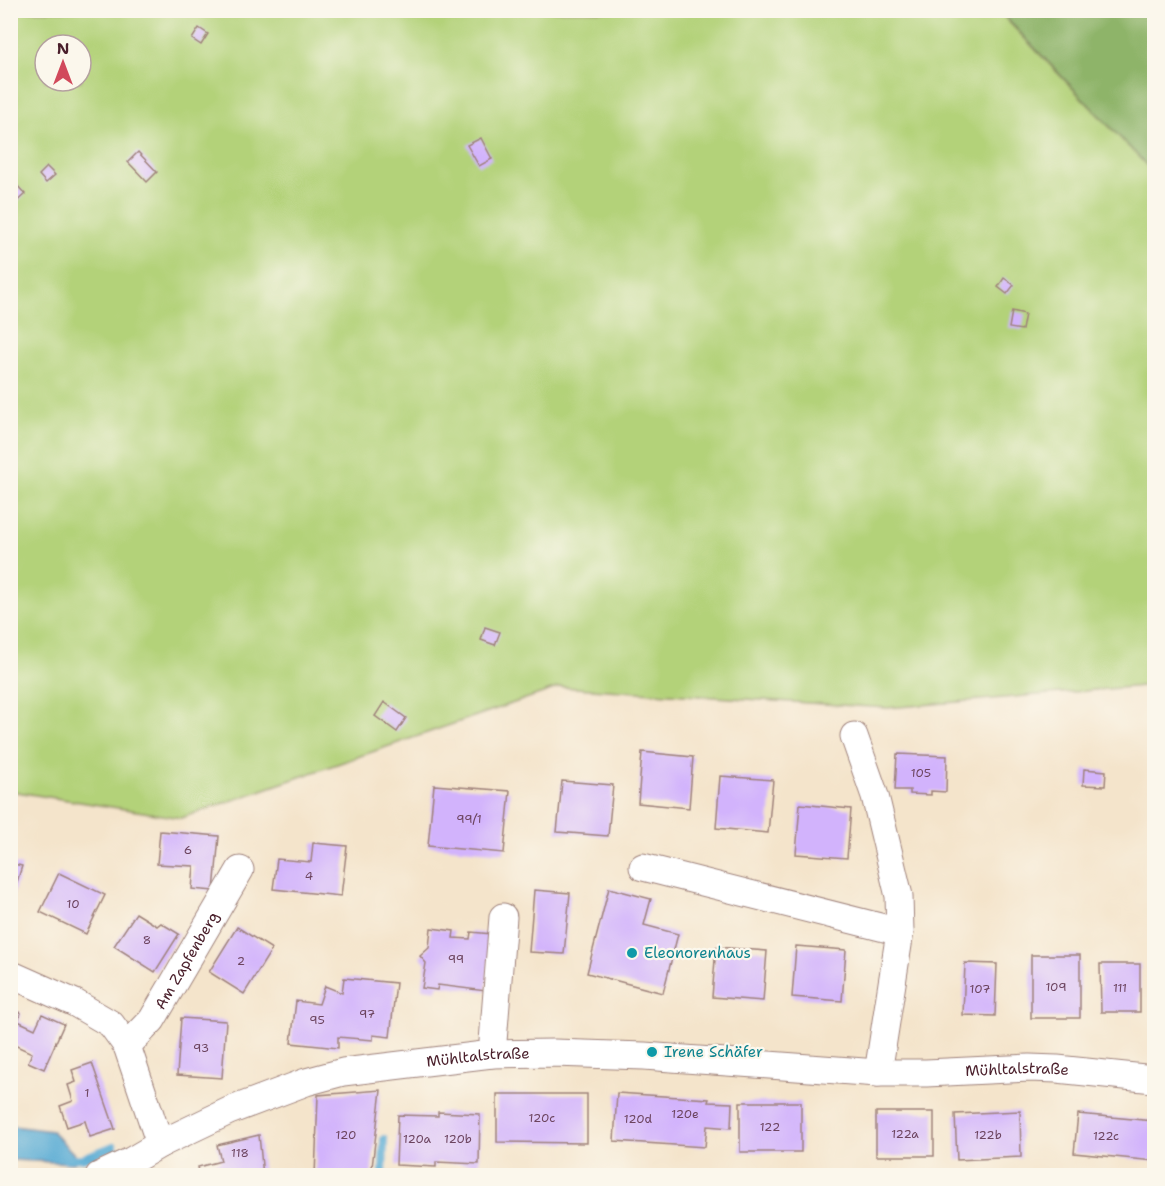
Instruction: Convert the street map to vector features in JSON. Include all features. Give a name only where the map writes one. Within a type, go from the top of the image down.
[{"type":"street","points":[[854,736],[875,796],[899,896],[900,932],[878,1073]]},
{"type":"street","points":[[643,867],[900,932]]},
{"type":"street","name":"Am Zapfenberg","points":[[127,1046],[152,1020],[240,870]]},
{"type":"street","points":[[492,1054],[503,917]]},
{"type":"street","points":[[10,974],[45,988],[111,1024],[127,1046],[160,1144]]},
{"type":"street","name":"Mühltalstraße","points":[[99,1176],[230,1111],[343,1072],[492,1054],[554,1053],[644,1056],[878,1073],[1057,1069],[1155,1079]]},
{"type":"green space","points":[[1022,10],[1154,11],[1154,173],[1005,17]]},
{"type":"green space","points":[[10,11],[1022,11],[1005,18],[1154,173],[1154,685],[887,708],[560,687],[181,818],[11,791]]},
{"type":"water","points":[[11,1123],[13,1126],[52,1131],[74,1154],[74,1163],[11,1160]]},
{"type":"building","points":[[199,28],[208,34],[201,45],[192,39]]},
{"type":"building","points":[[481,138],[492,159],[479,166],[467,145]]},
{"type":"building","points":[[138,152],[157,172],[147,182],[128,162]]},
{"type":"building","points":[[47,167],[55,175],[46,183],[39,175]]},
{"type":"building","points":[[15,183],[25,194],[13,205],[10,202],[10,187]]},
{"type":"building","points":[[1004,278],[1014,285],[1007,294],[998,287]]},
{"type":"building","points":[[1012,311],[1025,314],[1022,330],[1009,328]]},
{"type":"building","points":[[485,627],[500,632],[495,645],[481,640]]},
{"type":"building","points":[[384,702],[406,718],[397,732],[375,716]]},
{"type":"building","points":[[642,752],[693,757],[689,808],[638,803]]},
{"type":"building","points":[[897,754],[947,756],[946,792],[931,791],[931,795],[910,794],[910,790],[895,790]]},
{"type":"building","points":[[1084,769],[1106,771],[1105,786],[1083,785]]},
{"type":"building","points":[[720,776],[773,780],[768,833],[716,828]]},
{"type":"building","points":[[562,781],[613,785],[608,836],[557,832]]},
{"type":"building","points":[[434,785],[510,791],[504,853],[428,846]]},
{"type":"building","points":[[800,804],[851,809],[847,858],[796,854]]},
{"type":"building","points":[[160,831],[219,836],[214,891],[192,889],[194,866],[157,864]]},
{"type":"building","points":[[313,843],[347,846],[341,896],[273,889],[277,859],[311,862]]},
{"type":"building","points":[[10,863],[22,866],[11,901],[10,901]]},
{"type":"building","points":[[59,873],[105,895],[86,934],[40,912]]},
{"type":"building","name":"Eleonorenhaus","points":[[609,888],[651,899],[644,925],[678,934],[663,993],[587,973]]},
{"type":"building","points":[[534,890],[570,893],[564,954],[529,952]]},
{"type":"building","points":[[136,913],[157,926],[161,923],[179,934],[155,972],[114,946]]},
{"type":"building","points":[[237,927],[272,949],[244,994],[209,972]]},
{"type":"building","points":[[431,928],[454,931],[453,938],[470,939],[471,932],[492,934],[486,991],[438,985],[437,990],[422,988],[426,963],[420,956],[429,948]]},
{"type":"building","points":[[796,946],[846,950],[842,1001],[792,997]]},
{"type":"building","points":[[716,947],[767,951],[763,1001],[712,997]]},
{"type":"building","points":[[1031,955],[1080,955],[1080,1018],[1031,1018]]},
{"type":"building","points":[[965,963],[997,964],[995,1016],[963,1015]]},
{"type":"building","points":[[1100,964],[1140,964],[1140,1012],[1101,1012]]},
{"type":"building","points":[[344,978],[396,983],[390,1037],[373,1035],[373,1040],[338,1037],[338,1048],[291,1043],[296,1001],[319,1004],[325,986],[342,993]]},
{"type":"building","points":[[10,1009],[21,1013],[18,1021],[35,1029],[42,1014],[64,1024],[44,1069],[28,1062],[32,1053],[10,1043]]},
{"type":"building","points":[[181,1018],[226,1021],[222,1078],[177,1075]]},
{"type":"building","points":[[92,1063],[115,1129],[90,1137],[85,1121],[67,1127],[60,1106],[73,1101],[68,1085],[76,1082],[72,1070]]},
{"type":"building","points":[[381,1090],[371,1176],[315,1176],[318,1095]]},
{"type":"building","points":[[617,1093],[709,1099],[708,1102],[732,1103],[731,1128],[707,1126],[705,1147],[614,1141]]},
{"type":"building","points":[[497,1094],[587,1094],[587,1143],[497,1142]]},
{"type":"building","points":[[740,1102],[801,1102],[801,1152],[740,1152]]},
{"type":"building","points":[[1020,1111],[1021,1157],[957,1160],[955,1114]]},
{"type":"building","points":[[438,1112],[480,1114],[479,1164],[436,1162],[436,1167],[396,1165],[398,1115],[438,1116]]},
{"type":"building","points":[[876,1112],[934,1112],[934,1156],[876,1156]]},
{"type":"building","points":[[1078,1114],[1154,1121],[1154,1161],[1074,1153]]},
{"type":"building","points":[[259,1135],[263,1176],[200,1176],[198,1167],[221,1161],[217,1145]]},
{"type":"waterway","points":[[383,1176],[384,1139]]},
{"type":"waterway","points":[[65,1159],[83,1158],[114,1146]]},
{"type":"place","name":"Eleonorenhaus","points":[[632,953]]},
{"type":"place","name":"Irene Schäfer","points":[[652,1052]]}]
